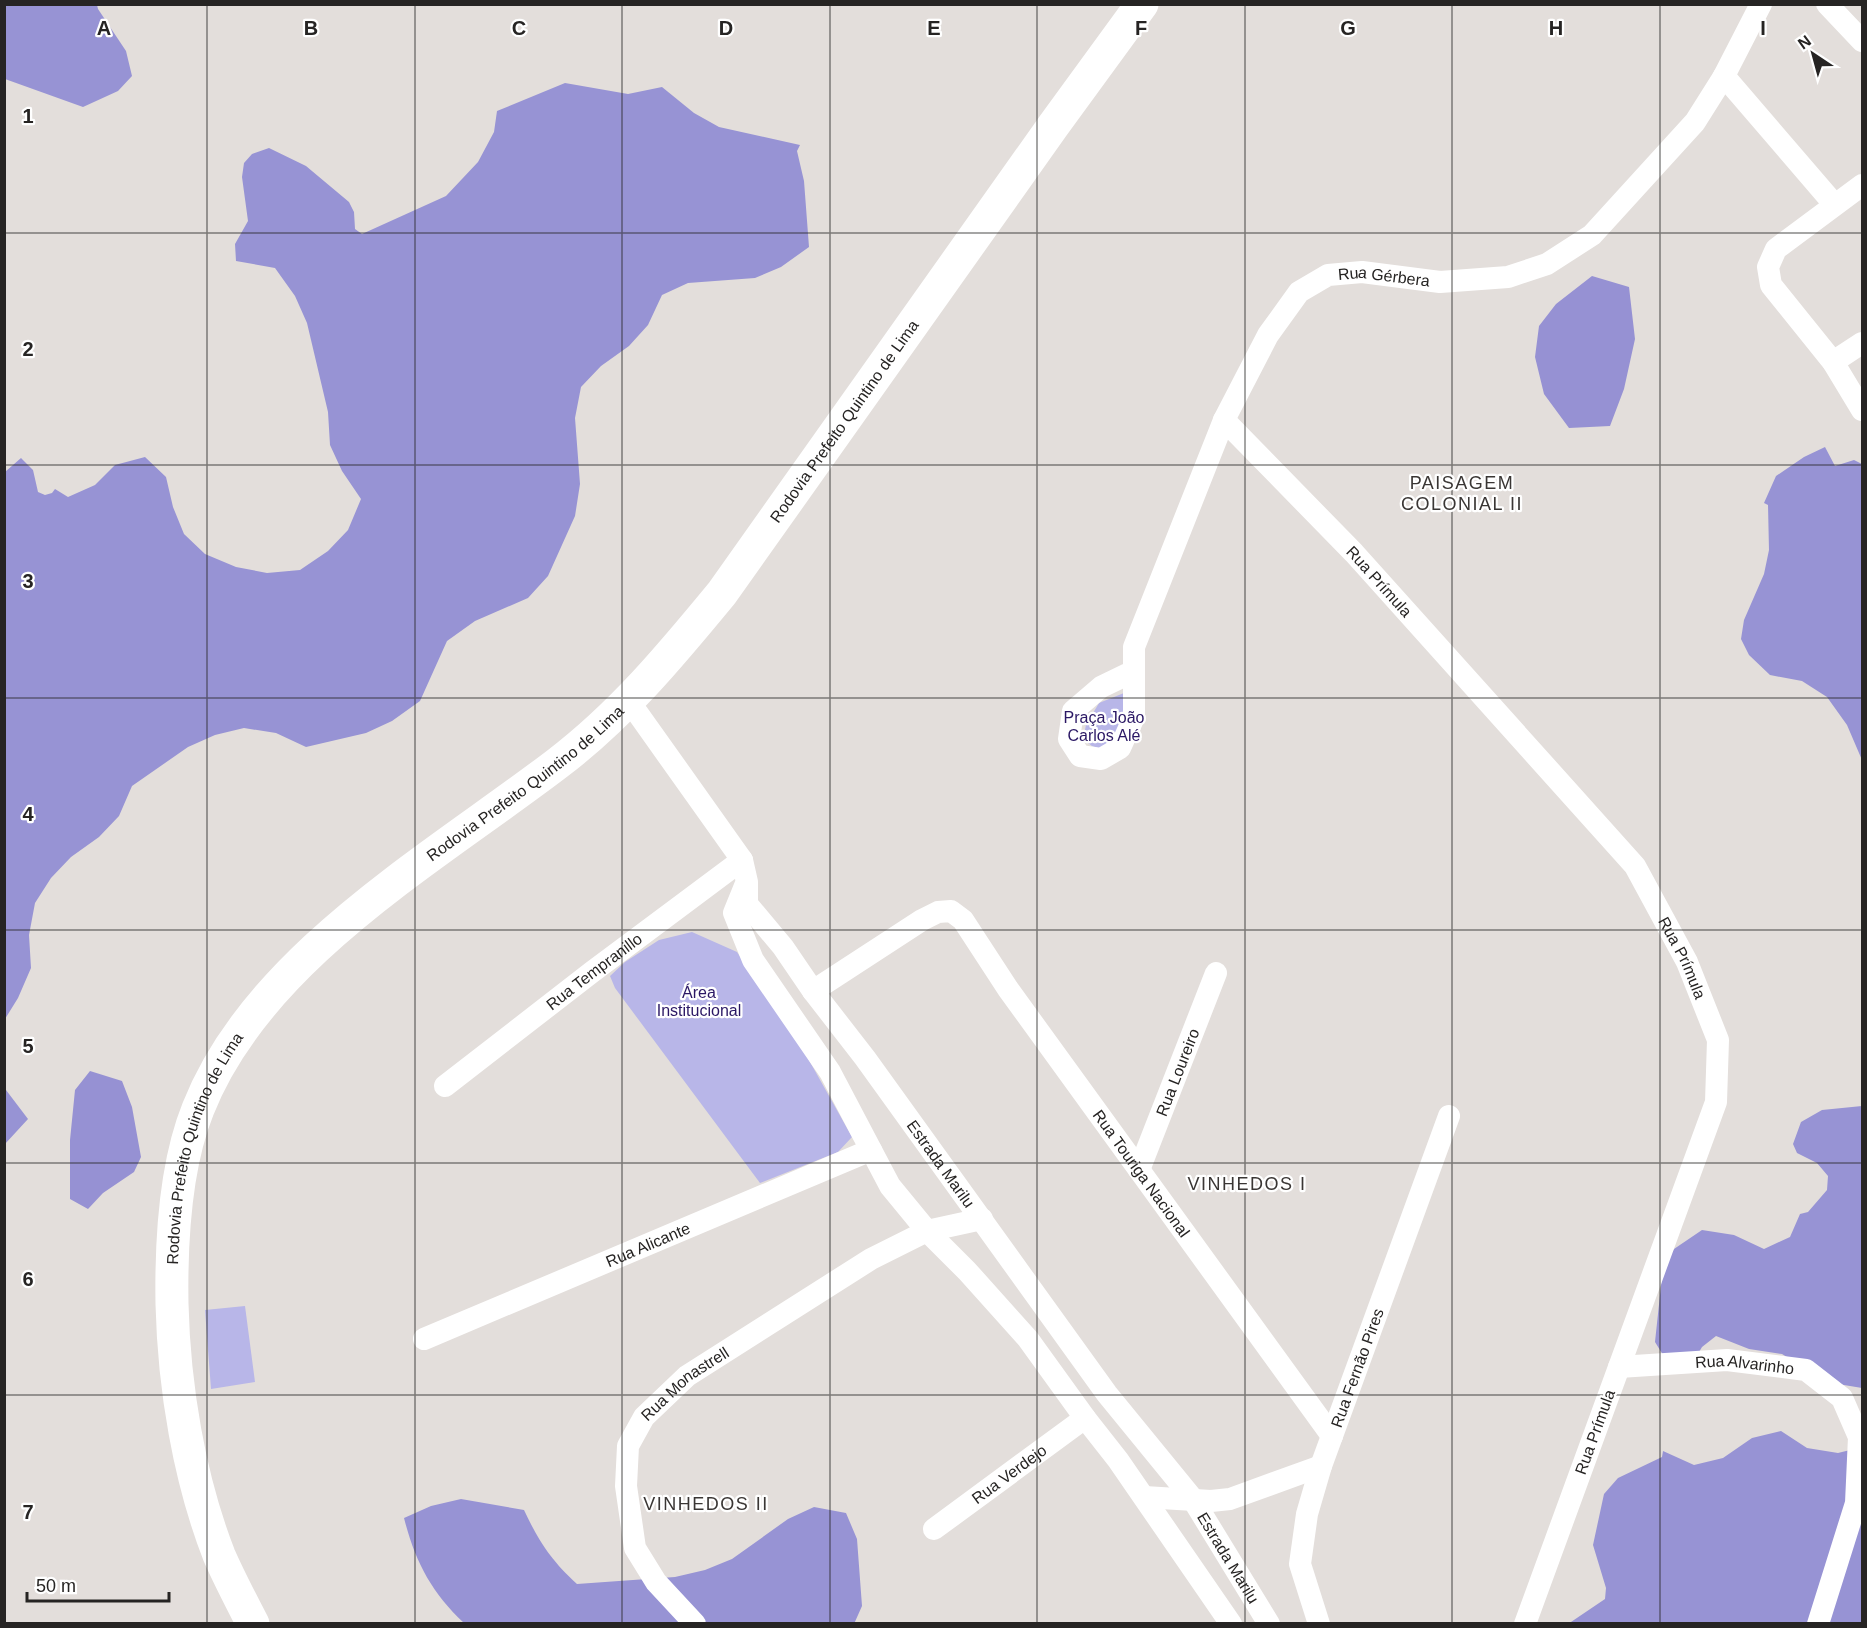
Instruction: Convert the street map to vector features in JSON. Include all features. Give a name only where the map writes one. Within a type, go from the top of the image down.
[{"type":"main road","name":"Rodovia Prefeito Quintino de Lima","points":[[253,1623],[219,1555],[207,1520],[187,1442],[174,1358],[171,1268],[173,1233],[186,1148],[197,1109],[216,1072],[237,1037],[287,977],[315,949],[393,885],[560,762],[629,701],[679,645],[722,593],[1142,4]]},
{"type":"street","name":"Rua Gérbera","points":[[1134,671],[1134,646],[1224,420],[1268,335],[1299,292],[1328,275],[1362,272],[1440,282],[1508,278],[1547,264],[1592,235],[1695,122],[1724,76],[1761,4]]},
{"type":"street","points":[[1827,4],[1863,41]]},
{"type":"street","points":[[1724,76],[1834,204]]},
{"type":"street","points":[[1863,185],[1834,204],[1776,249],[1768,267],[1771,285],[1833,362],[1863,410]]},
{"type":"street","points":[[1833,362],[1863,344]]},
{"type":"street","name":"Rua Prímula","points":[[1224,420],[1354,553],[1635,866],[1687,962],[1718,1040],[1716,1102],[1525,1623]]},
{"type":"street","name":"Estrada Marilu","points":[[629,701],[745,871],[747,904],[783,947],[813,991],[865,1058],[1107,1394],[1192,1498],[1269,1623]]},
{"type":"street","points":[[745,871],[734,913],[753,960],[830,1072],[890,1186],[927,1231],[967,1271],[1028,1339],[1118,1460],[1231,1623]]},
{"type":"street","name":"Rua Tempranillo","points":[[445,1086],[592,972],[745,871]]},
{"type":"street","name":"Rua Touriga Nacional","points":[[813,991],[938,912],[951,911],[963,920],[1008,989],[1332,1436]]},
{"type":"street","name":"Rua Loureiro","points":[[1139,1170],[1216,973]]},
{"type":"street","name":"Rua Fernão Pires","points":[[1319,1623],[1300,1563],[1307,1514],[1321,1466],[1449,1116]]},
{"type":"street","name":"Rua Alicante","points":[[424,1339],[871,1150]]},
{"type":"street","name":"Rua Monastrell","points":[[695,1623],[656,1582],[635,1548],[626,1486],[628,1446],[644,1417],[687,1376],[871,1259],[927,1231],[982,1219]]},
{"type":"street","name":"Rua Alvarinho","points":[[1619,1367],[1727,1360],[1806,1370],[1842,1398],[1859,1437],[1856,1503],[1818,1623]]},
{"type":"street","name":"Rua Verdejo","points":[[934,1529],[1085,1418]]},
{"type":"street","points":[[1144,1497],[1192,1498],[1211,1501],[1230,1499],[1321,1466]]},
{"type":"green space","name":"Praça João Carlos Alé","points":[[1124,693],[1127,713],[1117,737],[1101,749],[1092,746],[1083,739],[1086,725],[1099,703]]},
{"type":"green space","name":"Área Institucional","points":[[692,932],[737,952],[805,1053],[852,1137],[838,1152],[760,1183],[615,988],[610,976],[625,962],[659,940]]},
{"type":"green space","points":[[245,1306],[255,1382],[211,1389],[205,1310]]},
{"type":"shaded area","points":[[4,5],[97,5],[126,51],[132,76],[118,91],[83,107],[5,79]]},
{"type":"shaded area","points":[[565,83],[628,94],[662,87],[694,113],[719,127],[800,145],[797,151],[804,181],[809,247],[781,267],[755,278],[688,283],[662,295],[648,325],[629,346],[601,366],[581,387],[575,418],[580,484],[575,516],[548,576],[528,598],[475,621],[447,641],[420,701],[392,721],[366,733],[306,747],[276,733],[244,728],[215,735],[188,747],[132,786],[119,816],[99,837],[71,857],[51,878],[35,903],[29,935],[31,968],[18,998],[5,1019],[5,472],[21,458],[33,470],[38,492],[45,495],[52,493],[55,489],[68,497],[95,485],[115,465],[145,457],[166,477],[173,507],[184,534],[205,554],[236,567],[267,573],[300,570],[328,551],[348,530],[361,499],[342,471],[330,445],[328,412],[307,323],[295,296],[275,268],[236,261],[235,244],[248,221],[242,177],[244,163],[252,154],[269,148],[306,166],[349,202],[354,212],[355,229],[362,234],[446,196],[478,162],[494,132],[497,111]]},
{"type":"shaded area","points":[[1592,276],[1629,287],[1635,339],[1624,389],[1610,426],[1569,428],[1544,394],[1535,357],[1539,326],[1556,304]]},
{"type":"shaded area","points":[[1825,447],[1835,466],[1854,460],[1862,464],[1862,760],[1847,725],[1827,697],[1802,681],[1770,675],[1749,655],[1741,639],[1744,620],[1764,574],[1769,550],[1768,505],[1764,503],[1776,476],[1804,457]]},
{"type":"shaded area","points":[[90,1071],[122,1081],[132,1107],[141,1157],[134,1172],[103,1193],[88,1209],[70,1199],[70,1140],[75,1090]]},
{"type":"shaded area","points":[[4,1083],[6,1090],[28,1119],[5,1144]]},
{"type":"shaded area","points":[[1862,1106],[1862,1388],[1838,1384],[1808,1370],[1782,1354],[1749,1349],[1716,1336],[1702,1347],[1689,1369],[1673,1371],[1655,1342],[1663,1267],[1674,1249],[1702,1230],[1734,1235],[1764,1249],[1790,1237],[1800,1214],[1808,1212],[1827,1190],[1828,1176],[1817,1163],[1797,1153],[1793,1144],[1801,1122],[1822,1110]]},
{"type":"shaded area","points":[[1781,1431],[1807,1448],[1838,1453],[1862,1447],[1862,1623],[1568,1624],[1605,1599],[1606,1588],[1593,1545],[1604,1494],[1618,1478],[1662,1457],[1663,1451],[1694,1465],[1723,1458],[1752,1438]]},
{"type":"shaded area","points":[[461,1499],[524,1510],[546,1550],[577,1584],[675,1577],[705,1570],[732,1559],[788,1519],[814,1507],[846,1513],[857,1539],[862,1606],[854,1624],[464,1623],[442,1600],[426,1575],[413,1548],[404,1518],[431,1506]]},
{"type":"district","name":"PAISAGEM COLONIAL II","points":[[1462,493]]},
{"type":"district","name":"VINHEDOS I","points":[[1247,1184]]},
{"type":"district","name":"VINHEDOS II","points":[[706,1504]]}]
